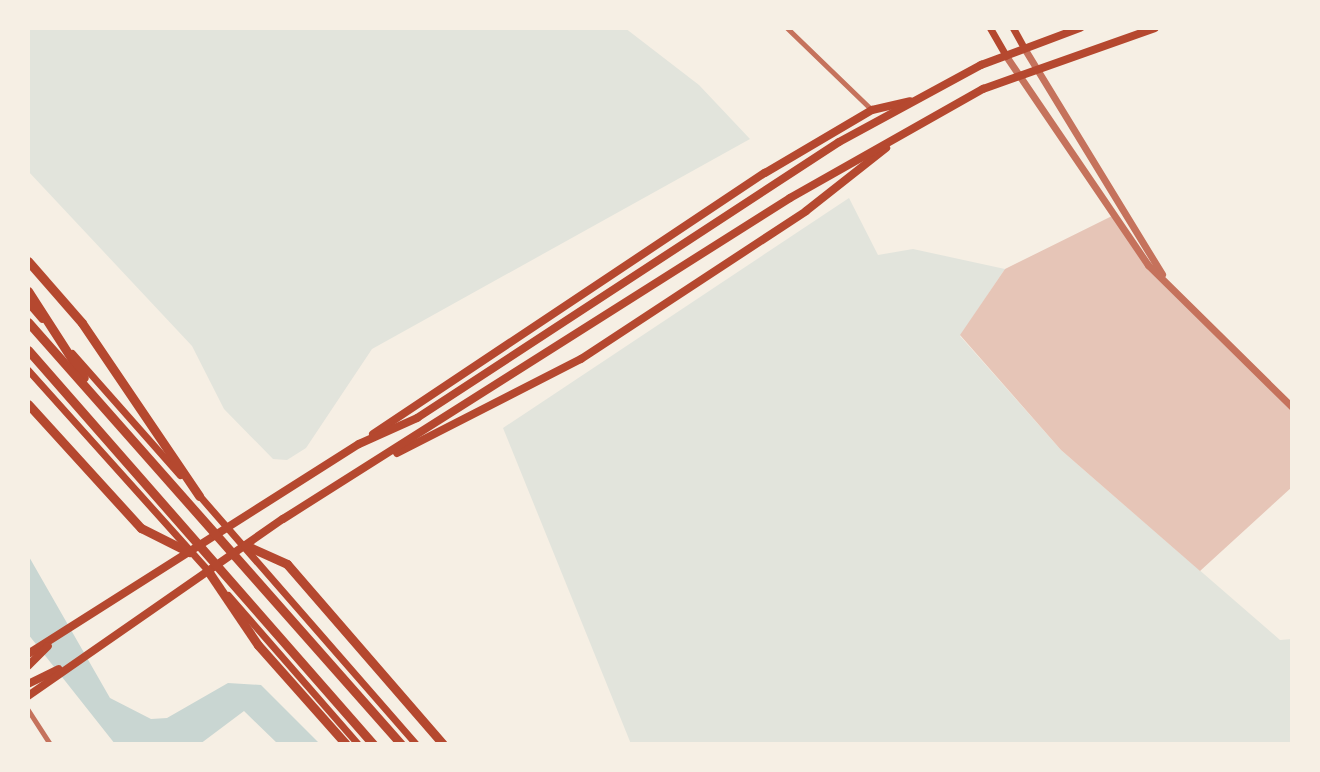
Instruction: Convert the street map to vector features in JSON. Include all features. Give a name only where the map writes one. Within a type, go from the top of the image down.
[{"type":"highway","points":[[28,261],[126,389],[199,496]]},
{"type":"highway","points":[[28,291],[98,401]]},
{"type":"highway","points":[[28,322],[401,744]]},
{"type":"highway","points":[[28,353],[48,372],[373,744]]},
{"type":"highway","points":[[28,404],[141,528],[189,552]]},
{"type":"highway","points":[[245,545],[287,564],[443,744]]},
{"type":"highway","points":[[208,571],[258,645],[346,744]]},
{"type":"main road","points":[[990,28],[1006,56]]},
{"type":"main road","points":[[1013,28],[1024,48]]},
{"type":"main road","points":[[359,444],[417,418],[839,142],[1006,56],[1080,28]]},
{"type":"main road","points":[[28,696],[245,545],[790,198],[983,89],[1023,79],[1155,28]]},
{"type":"main road","points":[[28,654],[359,444],[484,356],[872,110],[922,98]]},
{"type":"main road","points":[[378,462],[581,359],[806,211],[929,118]]},
{"type":"main road","points":[[28,303],[245,545],[416,744]]},
{"type":"main road","points":[[28,370],[358,744]]},
{"type":"main road","points":[[28,666],[57,637]]},
{"type":"main road","points":[[28,684],[74,662]]},
{"type":"street","points":[[787,28],[872,110]]},
{"type":"street","points":[[1024,48],[1167,282]]},
{"type":"street","points":[[1006,56],[1112,216],[1167,282],[1292,407]]},
{"type":"street","points":[[28,710],[50,744]]},
{"type":"shaded area","points":[[28,28],[625,28],[699,85],[750,139],[372,349],[306,448],[287,460],[273,459],[224,409],[192,346],[28,171]]},
{"type":"shaded area","points":[[849,198],[878,255],[913,249],[1005,269],[960,336],[1061,450],[1280,640],[1292,639],[1292,744],[631,744],[503,428]]},
{"type":"shaded area","points":[[28,555],[110,698],[151,719],[167,718],[228,683],[261,685],[320,744],[278,744],[244,711],[200,744],[115,744],[28,634]]},
{"type":"building","points":[[1112,216],[1148,265],[1292,408],[1292,487],[1200,571],[1061,450],[960,335],[1005,269]]}]
